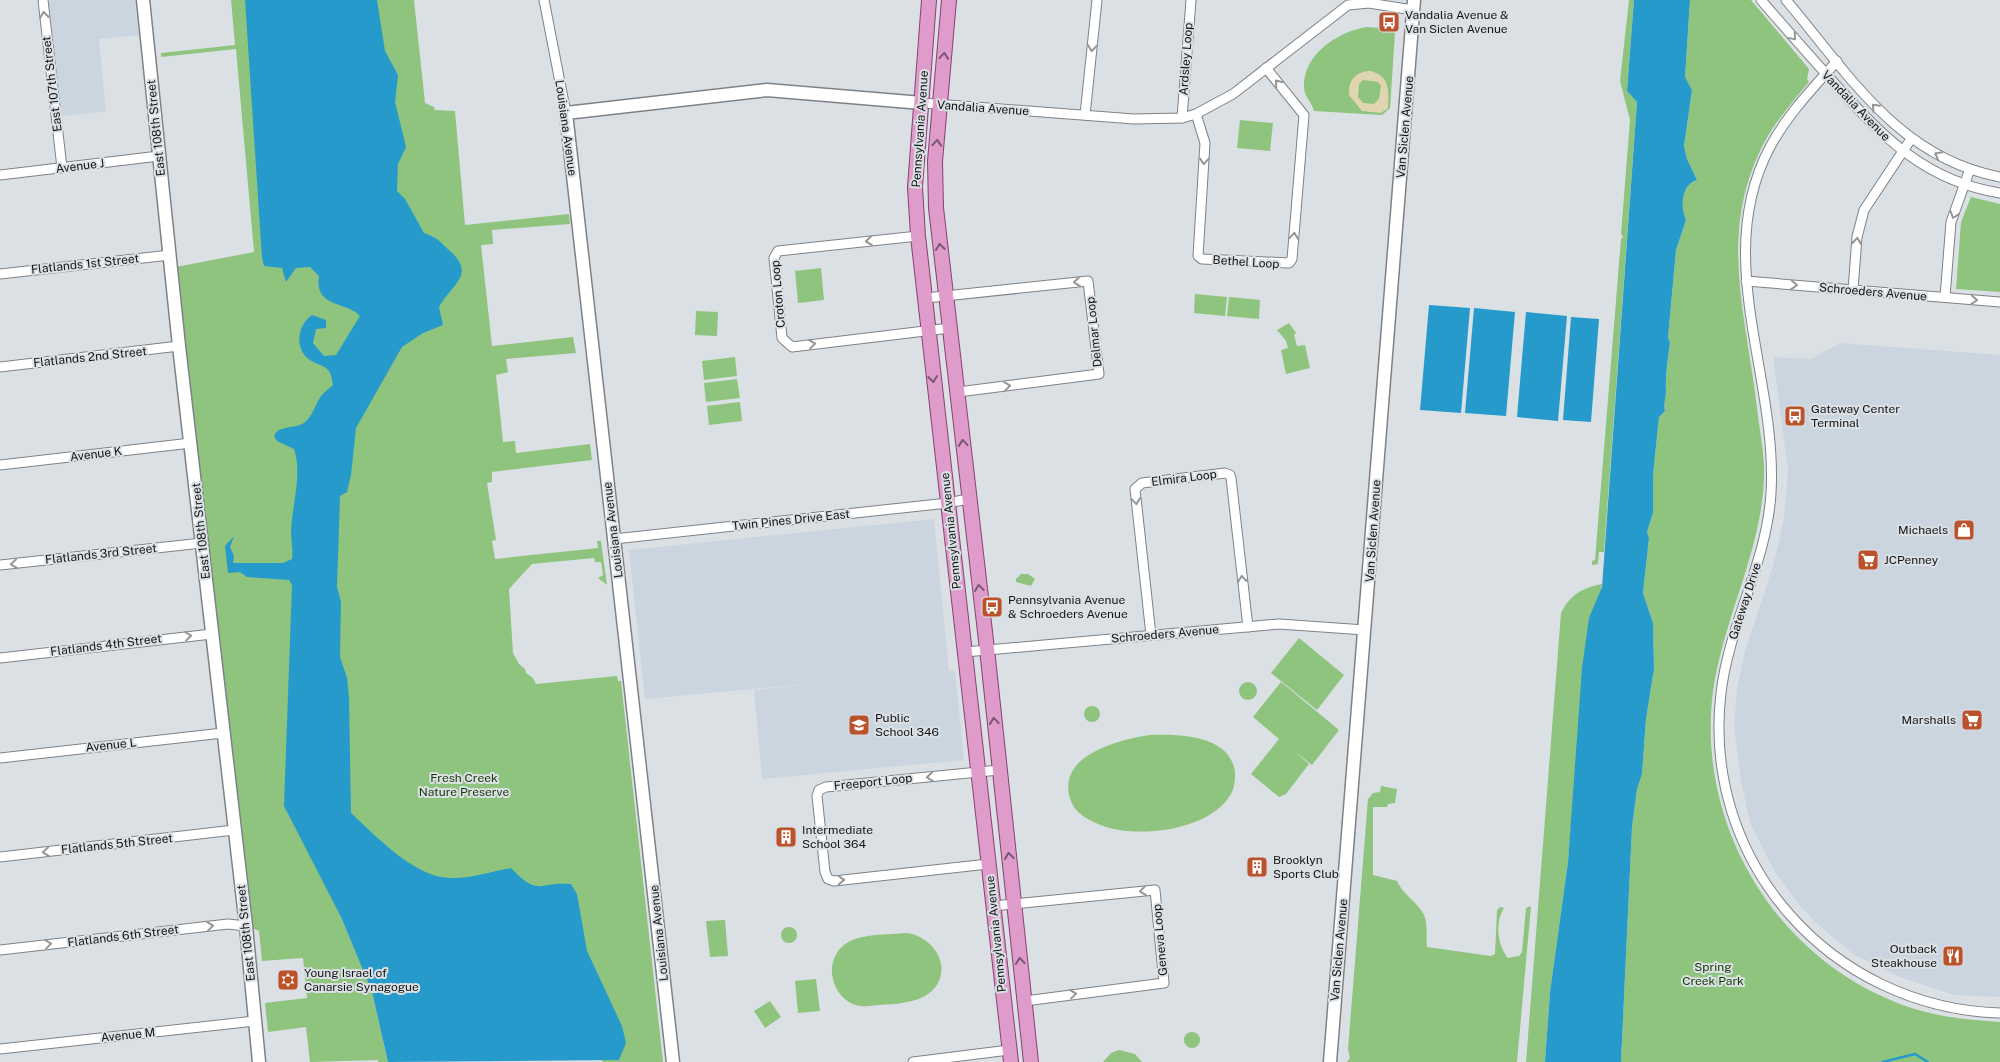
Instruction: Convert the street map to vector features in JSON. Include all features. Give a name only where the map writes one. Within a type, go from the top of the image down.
[{"type":"main road","name":"Pennsylvania Avenue","points":[[929,0],[915,187],[918,236],[1010,1056]]},
{"type":"main road","name":"Pennsylvania Avenue","points":[[949,0],[939,105],[935,186],[1031,1062]]},
{"type":"street","name":"East 107th Street","points":[[43,0],[62,168]]},
{"type":"street","name":"East 108th Street","points":[[143,0],[179,346],[246,926],[259,1062]]},
{"type":"street","name":"Louisiana Avenue","points":[[544,0],[566,113],[673,1062]]},
{"type":"street","points":[[1085,115],[1097,0]]},
{"type":"street","name":"Ardsley Loop","points":[[1182,118],[1190,0]]},
{"type":"street","name":"Vandalia Avenue","points":[[1338,12],[1349,0]]},
{"type":"street","name":"Vandalia Avenue","points":[[1762,0],[1866,119],[1902,151],[1935,171],[1965,184],[2000,193]]},
{"type":"street","name":"Vandalia Avenue","points":[[1786,0],[1879,111],[1911,139],[1944,158],[1970,169],[2000,177]]},
{"type":"street","name":"Vandalia Avenue","points":[[566,113],[766,90],[1134,119],[1182,118],[1196,114],[1233,94],[1348,5],[1360,2],[1414,5]]},
{"type":"street","name":"Van Siclen Avenue","points":[[1330,1062],[1414,5]]},
{"type":"street","name":"Gateway Drive","points":[[1837,61],[1786,123],[1771,146],[1751,194],[1744,231],[1746,281],[1770,439],[1770,507],[1762,545],[1732,640],[1721,692],[1718,731],[1721,762],[1736,824],[1757,870],[1778,901],[1809,935],[1844,964],[1887,988],[1924,1001],[1970,1011],[2000,1013]]},
{"type":"street","name":"Bethel Loop","points":[[1196,114],[1205,143],[1198,256],[1202,259],[1289,263],[1292,259],[1304,115],[1266,68]]},
{"type":"street","points":[[1853,290],[1857,237],[1862,216],[1871,197],[1911,139]]},
{"type":"street","name":"Avenue J","points":[[0,175],[160,156]]},
{"type":"street","points":[[1945,297],[1951,222],[1970,169]]},
{"type":"street","name":"Croton Loop","points":[[918,236],[778,250],[774,258],[782,338],[792,347],[950,328]]},
{"type":"street","name":"Flatlands 1st Street","points":[[0,274],[170,255]]},
{"type":"street","name":"Delmar Loop","points":[[926,298],[1088,281],[1099,374],[958,392]]},
{"type":"street","name":"Schroeders Avenue","points":[[1746,281],[2000,302]]},
{"type":"street","name":"Flatlands 2nd Street","points":[[0,367],[179,346]]},
{"type":"street","name":"Avenue K","points":[[0,465],[191,443]]},
{"type":"street","name":"Elmira Loop","points":[[1151,635],[1135,489],[1142,483],[1225,473],[1230,475],[1231,478],[1248,627]]},
{"type":"street","name":"Twin Pines Drive East","points":[[614,539],[948,503],[968,499]]},
{"type":"street","name":"Flatlands 3rd Street","points":[[0,565],[202,543]]},
{"type":"street","name":"Schroeders Avenue","points":[[965,652],[1279,624],[1365,630]]},
{"type":"street","name":"Flatlands 4th Street","points":[[0,658],[212,634]]},
{"type":"street","name":"Avenue L","points":[[0,758],[223,733]]},
{"type":"street","name":"Freeport Loop","points":[[988,864],[834,881],[828,879],[825,872],[817,796],[819,790],[826,787],[999,770]]},
{"type":"street","name":"Flatlands 5th Street","points":[[0,857],[234,830]]},
{"type":"street","name":"Geneva Loop","points":[[993,906],[1155,890],[1164,983],[1024,1000]]},
{"type":"street","name":"Flatlands 6th Street","points":[[0,950],[228,924],[246,926]]},
{"type":"street","name":"Avenue M","points":[[0,1049],[255,1021]]},
{"type":"street","points":[[913,1062],[1010,1056]]},
{"type":"shaded area","points":[[48,0],[135,0],[139,35],[99,39],[106,111],[62,116]]},
{"type":"shaded area","points":[[1840,343],[2000,355],[2000,997],[1954,995],[1897,976],[1853,954],[1815,922],[1796,901],[1775,872],[1750,823],[1741,781],[1734,727],[1737,688],[1745,651],[1774,562],[1784,519],[1788,470],[1773,357],[1811,359]]},
{"type":"shaded area","points":[[934,519],[949,671],[955,671],[964,760],[762,779],[754,690],[820,683],[645,699],[629,550]]},
{"type":"green space","points":[[231,0],[259,0],[311,264],[363,312],[336,387],[307,450],[341,917],[372,992],[388,1062],[378,1062],[378,1060],[310,1062],[306,1027],[268,1032],[265,1003],[307,998],[303,958],[262,961],[259,931],[252,928],[171,268],[254,252],[236,49],[161,57],[161,53],[235,45]]},
{"type":"green space","name":"Fresh Creek Nature Preserve","points":[[372,0],[414,0],[425,103],[434,107],[435,110],[455,111],[465,225],[569,214],[570,224],[492,230],[493,244],[481,245],[492,346],[573,337],[576,353],[506,359],[508,372],[496,375],[503,442],[515,441],[516,453],[590,444],[592,460],[492,472],[492,482],[487,483],[496,540],[492,541],[495,559],[598,548],[597,541],[601,541],[607,585],[598,578],[603,575],[601,562],[595,562],[594,558],[532,564],[509,589],[513,653],[519,664],[533,678],[536,684],[617,676],[618,681],[621,681],[663,1062],[603,1062],[455,888],[407,867],[349,814],[333,655],[336,492],[351,425],[415,229],[394,192]]},
{"type":"green space","points":[[1629,0],[1634,0],[1627,91],[1637,102],[1604,552],[1599,552],[1598,564],[1592,565],[1592,561],[1595,560],[1621,239],[1623,237],[1621,234],[1630,120],[1620,81]]},
{"type":"green space","name":"Spring Creek Park","points":[[1690,0],[1751,0],[1809,69],[1807,79],[1809,82],[1791,103],[1765,141],[1750,174],[1742,207],[1738,240],[1739,273],[1763,451],[1763,494],[1752,551],[1718,662],[1713,691],[1711,741],[1717,789],[1731,836],[1753,879],[1781,919],[1815,954],[1855,982],[1900,1004],[1924,1012],[1949,1017],[2000,1022],[2000,1062],[1621,1062],[1632,827],[1637,789],[1642,774],[1646,719],[1654,669],[1653,623],[1643,593],[1649,538],[1647,532],[1653,513],[1653,475],[1659,417],[1665,411],[1666,373],[1670,342],[1668,338],[1676,250],[1686,220],[1682,203],[1688,187],[1697,180],[1687,159],[1684,146],[1692,90],[1685,77]]},
{"type":"green space","points":[[1366,27],[1381,28],[1395,33],[1390,108],[1382,115],[1314,111],[1304,91],[1305,75],[1309,64],[1324,46],[1334,39]]},
{"type":"green space","points":[[1240,120],[1273,123],[1270,151],[1237,148]]},
{"type":"green space","points":[[1971,197],[2000,204],[2000,292],[1956,289],[1961,222]]},
{"type":"green space","points":[[821,268],[824,300],[798,303],[795,271]]},
{"type":"green space","points":[[1195,294],[1227,297],[1225,316],[1194,313]]},
{"type":"green space","points":[[1229,297],[1260,300],[1259,319],[1227,316]]},
{"type":"green space","points":[[696,311],[718,312],[717,336],[695,335]]},
{"type":"green space","points":[[1289,323],[1296,333],[1294,335],[1297,346],[1305,345],[1310,368],[1286,374],[1281,350],[1288,348],[1286,341],[1277,330]]},
{"type":"green space","points":[[735,357],[737,376],[704,380],[702,361]]},
{"type":"green space","points":[[737,379],[740,398],[706,402],[704,383]]},
{"type":"green space","points":[[740,402],[742,421],[709,425],[707,406]]},
{"type":"green space","points":[[1021,574],[1028,574],[1035,579],[1031,586],[1016,582],[1016,579]]},
{"type":"green space","points":[[1602,584],[1579,730],[1568,862],[1550,992],[1545,1062],[1526,1062],[1561,613],[1569,601],[1578,593]]},
{"type":"green space","points":[[1299,638],[1344,675],[1317,710],[1271,673]]},
{"type":"green space","points":[[1248,682],[1254,685],[1257,691],[1254,697],[1248,700],[1242,697],[1239,691],[1242,685]]},
{"type":"green space","points":[[1281,682],[1339,730],[1312,765],[1294,751],[1309,764],[1286,794],[1279,797],[1251,774],[1279,739],[1253,717]]},
{"type":"green space","points":[[1092,706],[1098,708],[1100,714],[1098,720],[1092,722],[1086,720],[1084,714],[1086,708]]},
{"type":"green space","points":[[1149,735],[1187,736],[1213,743],[1223,750],[1231,759],[1235,772],[1234,786],[1231,794],[1221,806],[1208,816],[1192,823],[1156,831],[1138,832],[1106,827],[1081,814],[1073,806],[1068,785],[1072,772],[1080,762],[1106,746]]},
{"type":"green space","points":[[1381,786],[1397,789],[1395,803],[1388,804],[1387,807],[1373,807],[1373,875],[1397,881],[1421,910],[1426,922],[1427,947],[1491,956],[1495,954],[1497,910],[1500,907],[1504,908],[1498,927],[1501,947],[1508,958],[1519,956],[1522,952],[1526,908],[1531,906],[1517,1062],[1347,1062],[1350,1058],[1348,1049],[1368,799],[1373,793],[1380,792]]},
{"type":"green space","points":[[725,920],[728,956],[710,957],[706,921]]},
{"type":"green space","points":[[789,927],[797,935],[789,943],[781,935]]},
{"type":"green space","points":[[907,933],[919,936],[928,942],[940,960],[942,969],[940,979],[934,988],[925,996],[912,1001],[869,1006],[857,1005],[848,1001],[840,994],[832,974],[837,954],[844,945],[866,936]]},
{"type":"green space","points":[[816,979],[820,1011],[798,1013],[795,981]]},
{"type":"green space","points":[[770,1001],[781,1017],[765,1028],[754,1011]]},
{"type":"green space","points":[[1192,1032],[1200,1040],[1192,1048],[1184,1040]]},
{"type":"green space","points":[[1119,1050],[1135,1054],[1142,1062],[1103,1062],[1111,1053]]},
{"type":"sand","points":[[1366,71],[1371,71],[1382,77],[1387,85],[1388,108],[1381,113],[1362,111],[1349,95],[1350,85],[1354,77]],"holes":[[[1363,80],[1378,82],[1381,86],[1379,99],[1374,104],[1363,103],[1358,97],[1359,84]]]},
{"type":"water","points":[[245,0],[377,0],[385,51],[398,75],[395,102],[406,147],[398,164],[397,191],[405,199],[424,233],[433,237],[451,252],[461,267],[459,280],[439,307],[443,325],[423,333],[402,347],[356,428],[351,475],[347,492],[340,496],[337,587],[341,602],[340,657],[347,678],[349,698],[351,813],[397,854],[423,871],[436,876],[450,878],[465,877],[511,868],[528,883],[534,885],[571,884],[577,894],[587,951],[622,1026],[626,1043],[619,1060],[388,1062],[372,992],[341,917],[284,806],[292,585],[289,580],[247,577],[240,572],[228,573],[225,546],[234,536],[230,547],[234,556],[233,563],[283,563],[292,559],[291,524],[297,481],[296,459],[294,449],[277,441],[274,436],[279,430],[304,423],[312,414],[321,396],[333,385],[328,370],[305,356],[301,350],[299,338],[303,325],[312,315],[326,320],[326,328],[316,329],[313,343],[324,356],[336,355],[360,316],[354,311],[326,299],[321,294],[319,276],[310,267],[296,268],[286,282],[282,268],[264,266]]},
{"type":"water","points":[[1634,0],[1690,0],[1685,77],[1692,90],[1684,146],[1687,159],[1697,180],[1688,187],[1683,197],[1683,209],[1686,220],[1676,250],[1668,338],[1670,342],[1666,373],[1665,411],[1659,417],[1653,475],[1653,513],[1647,532],[1649,538],[1643,593],[1653,623],[1654,669],[1646,719],[1642,774],[1637,789],[1632,827],[1621,1062],[1545,1062],[1550,992],[1568,862],[1582,668],[1589,618],[1602,587],[1637,102],[1627,91]]},
{"type":"water","points":[[1429,305],[1470,308],[1461,413],[1420,410]]},
{"type":"water","points":[[1474,308],[1515,312],[1506,416],[1465,413]]},
{"type":"water","points":[[1526,312],[1567,316],[1558,421],[1517,417]]},
{"type":"water","points":[[1571,317],[1599,319],[1591,422],[1563,420]]},
{"type":"waterway","points":[[1883,1062],[1915,1054],[1928,1062]]},
{"type":"place","name":"Vandalia Avenue & Van Siclen Avenue","points":[[1389,22]]},
{"type":"place","name":"Gateway Center Terminal","points":[[1795,416]]},
{"type":"place","name":"Michaels","points":[[1964,530]]},
{"type":"place","name":"JCPenney","points":[[1868,560]]},
{"type":"place","name":"Pennsylvania Avenue & Schroeders Avenue","points":[[992,607]]},
{"type":"place","name":"Marshalls","points":[[1972,720]]},
{"type":"place","name":"Public School 346","points":[[859,725]]},
{"type":"place","name":"Intermediate School 364","points":[[786,837]]},
{"type":"place","name":"Brooklyn Sports Club","points":[[1257,867]]},
{"type":"place","name":"Outback Steakhouse","points":[[1953,956]]},
{"type":"place","name":"Young Israel of Canarsie Synagogue","points":[[288,980]]}]
